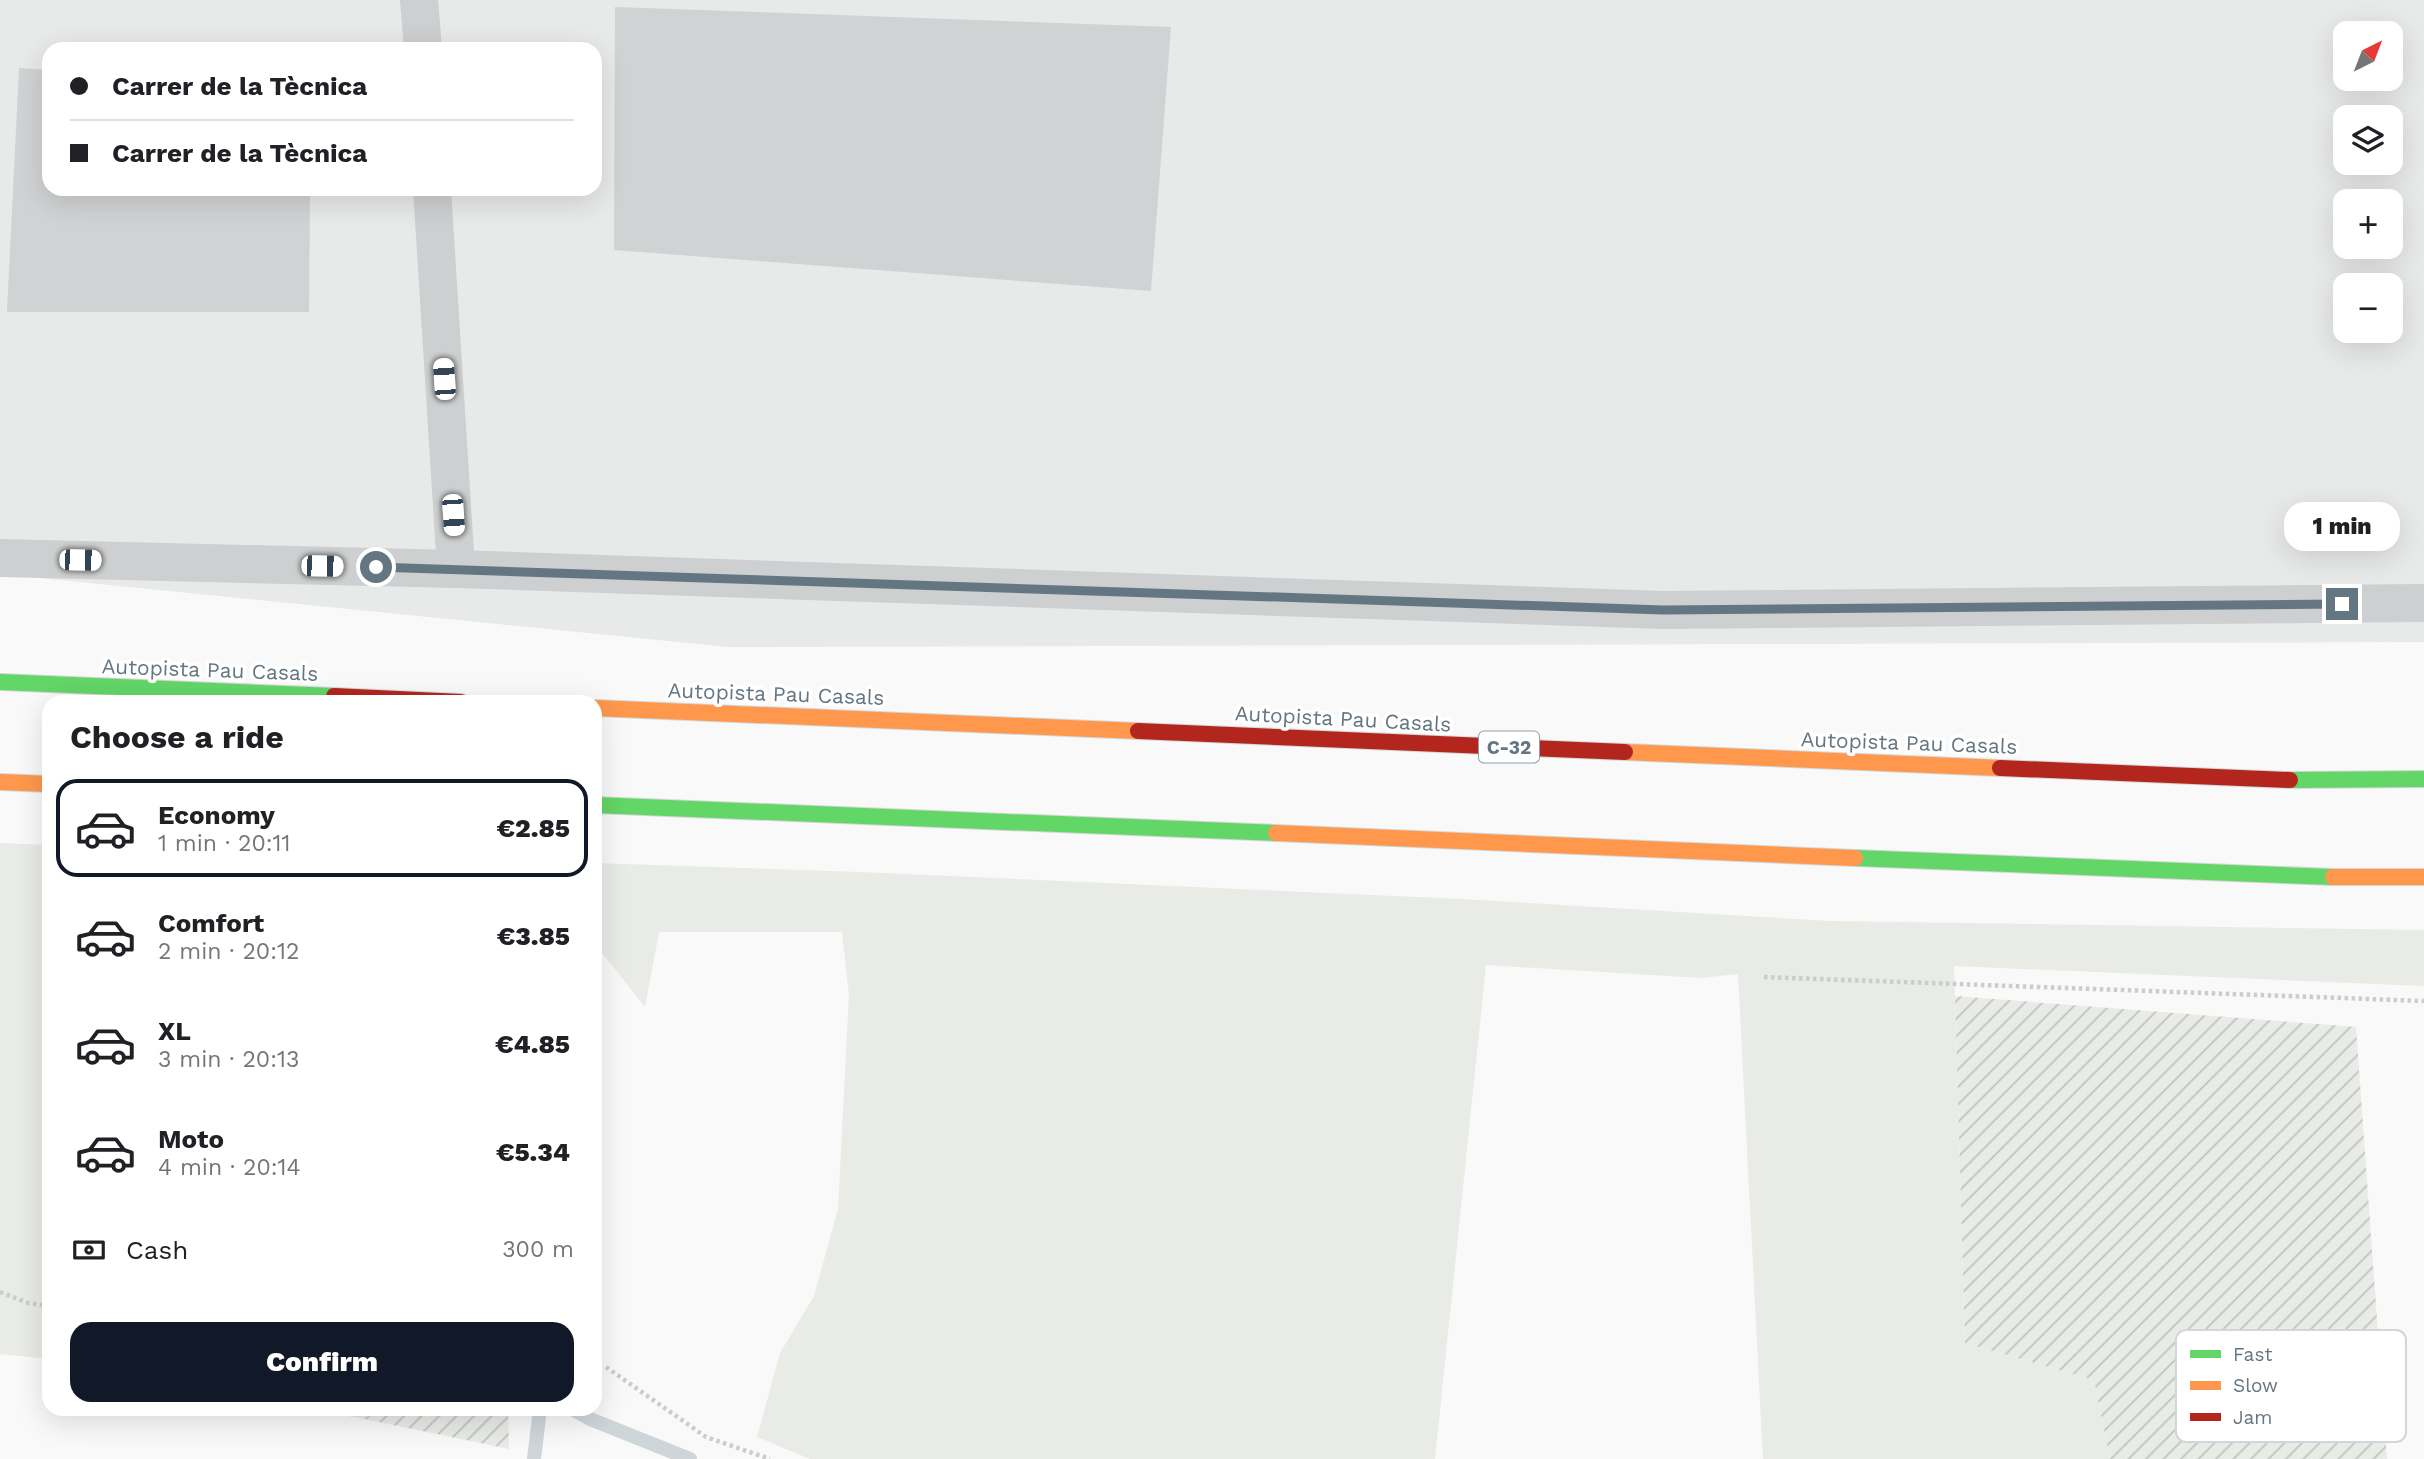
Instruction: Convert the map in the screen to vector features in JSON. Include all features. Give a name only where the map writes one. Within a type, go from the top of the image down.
[{"type":"highway","name":"Autopista Pau Casals","points":[[0,682],[300,695]]},
{"type":"highway","name":"Autopista Pau Casals","points":[[602,708],[2285,780],[2424,779]]},
{"type":"highway","points":[[0,782],[42,784]]},
{"type":"highway","points":[[602,805],[2304,876],[2424,877]]},
{"type":"street","points":[[419,0],[422,42]]},
{"type":"street","points":[[432,196],[456,569]]},
{"type":"street","points":[[0,558],[456,569],[1663,610],[2424,603]]},
{"type":"path","points":[[1764,977],[2424,1001]]},
{"type":"path","points":[[0,1292],[42,1305]]},
{"type":"path","points":[[606,1367],[705,1437],[770,1459]]},
{"type":"shaded area","points":[[0,0],[2424,0],[2424,642],[728,647],[0,574]]},
{"type":"shaded area","points":[[0,843],[42,845],[42,1358],[0,1354]]},
{"type":"shaded area","points":[[602,863],[1462,899],[1830,921],[2424,930],[2424,986],[1954,966],[1965,1343],[2094,1380],[2110,1459],[1763,1459],[1738,974],[1701,978],[1486,965],[1435,1459],[810,1459],[757,1437],[780,1353],[814,1296],[838,1209],[849,995],[842,932],[659,932],[645,1007],[602,953]]},
{"type":"shaded area","points":[[1955,996],[2356,1027],[2378,1330],[2176,1330],[2176,1442],[2386,1442],[2387,1459],[2110,1459],[2094,1380],[1965,1343]]},
{"type":"shaded area","points":[[350,1416],[508,1416],[509,1449]]},
{"type":"building","points":[[615,7],[1171,27],[1151,291],[614,250]]},
{"type":"building","points":[[19,68],[42,70],[42,196],[310,196],[309,312],[7,312]]},
{"type":"waterway","points":[[534,1459],[539,1416]]},
{"type":"waterway","points":[[585,1416],[690,1459]]},
{"type":"traffic: fast","points":[[0,682],[310,695]]},
{"type":"traffic: fast","points":[[2290,780],[2424,779]]},
{"type":"traffic: fast","points":[[602,805],[1276,833]]},
{"type":"traffic: fast","points":[[1855,858],[2333,877]]},
{"type":"traffic: slow","points":[[602,708],[1138,731]]},
{"type":"traffic: slow","points":[[1625,752],[2000,768]]},
{"type":"traffic: slow","points":[[0,782],[42,784]]},
{"type":"traffic: slow","points":[[1276,833],[1855,858]]},
{"type":"traffic: slow","points":[[2333,877],[2424,877]]},
{"type":"traffic: jam","points":[[1138,731],[1625,752]]},
{"type":"traffic: jam","points":[[2000,768],[2290,780]]},
{"type":"route","points":[[376,567],[1663,610],[2342,604]]}]
